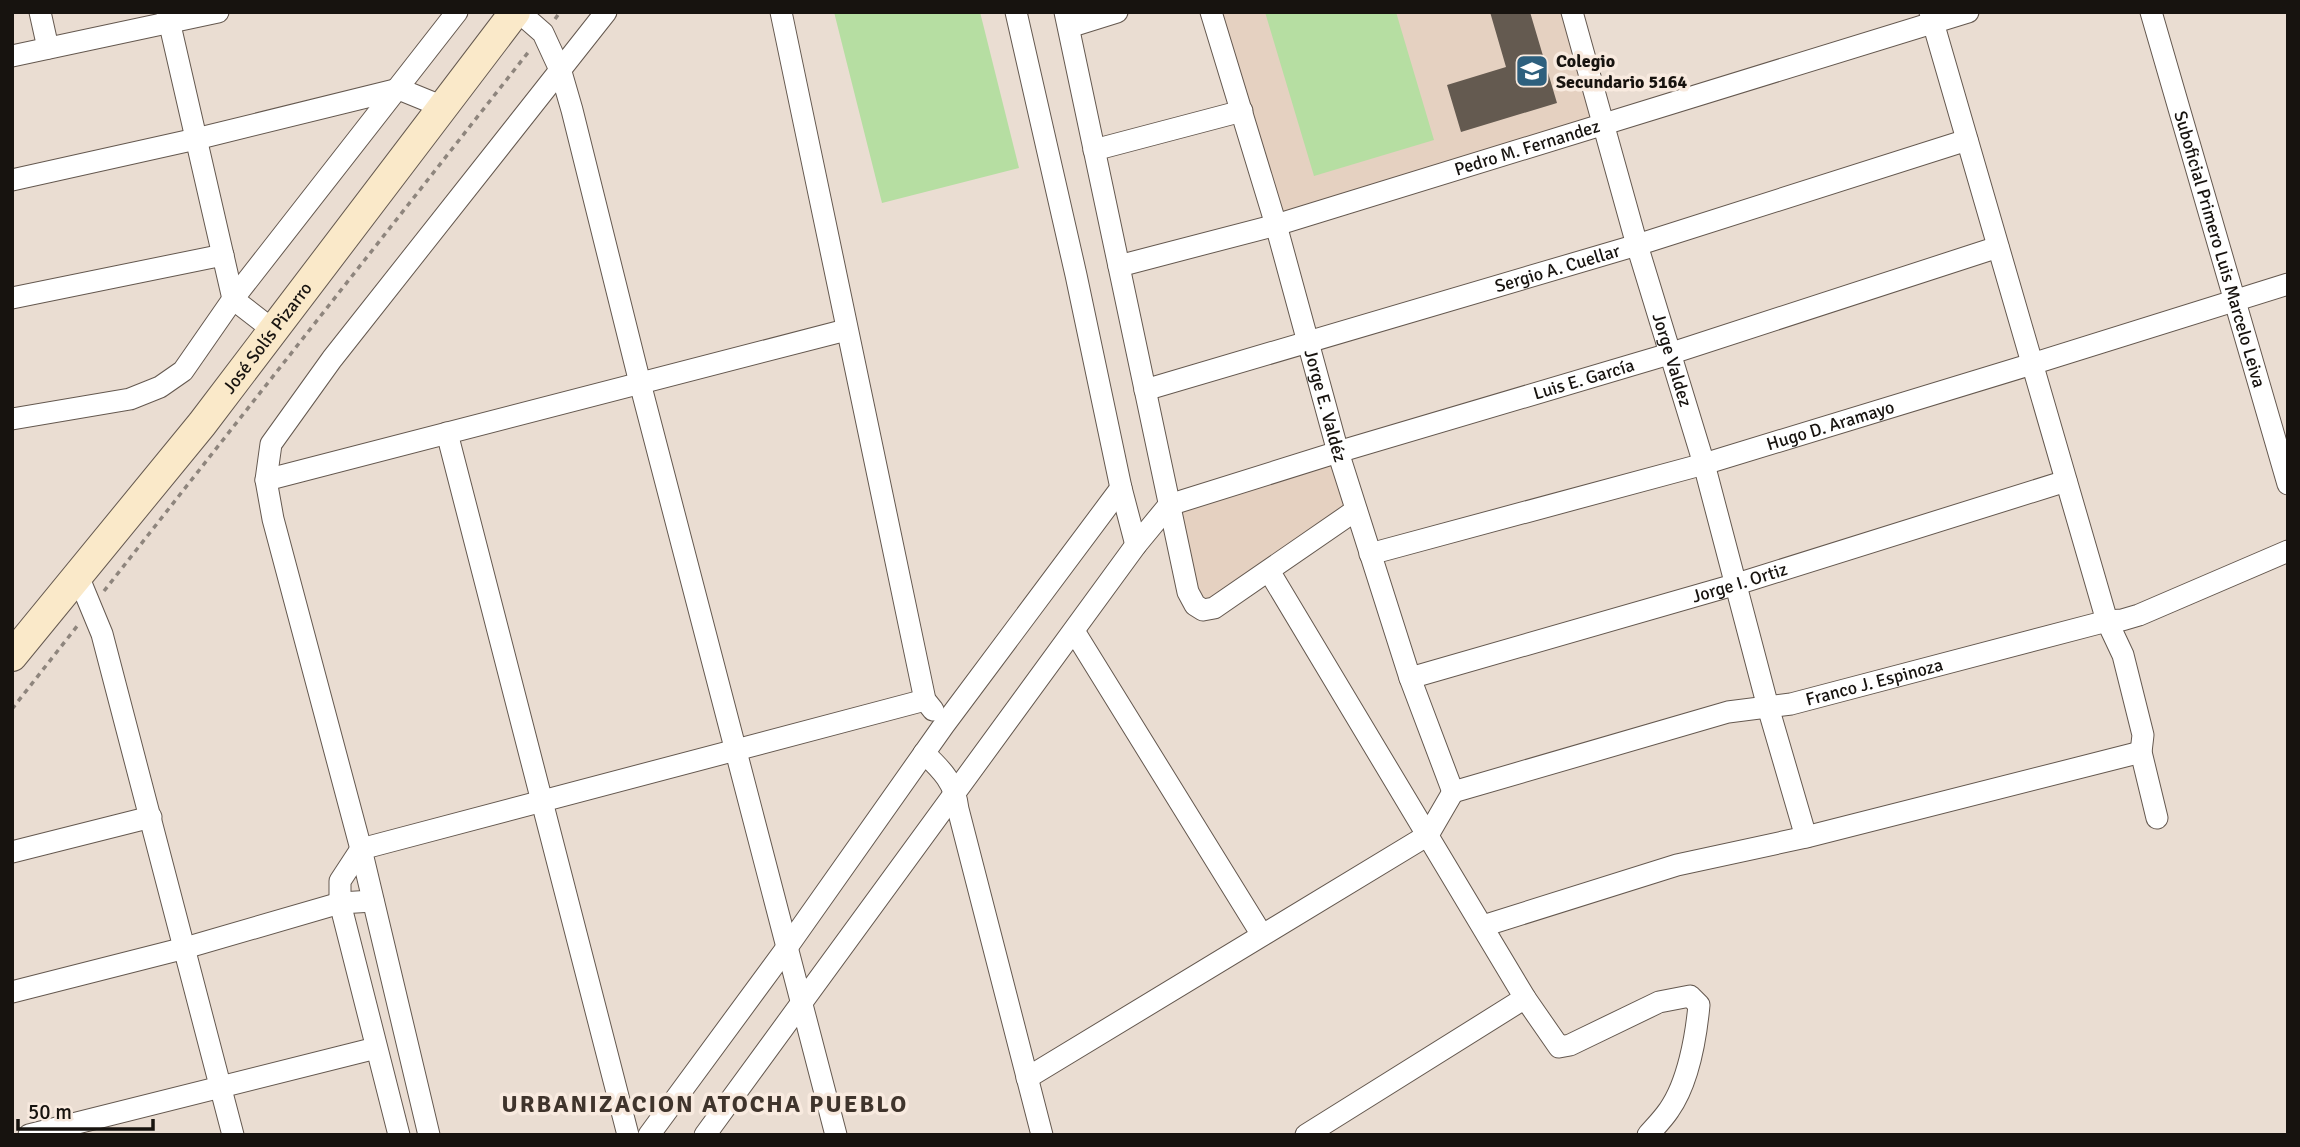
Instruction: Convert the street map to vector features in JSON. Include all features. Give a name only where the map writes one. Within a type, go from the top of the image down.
[{"type":"main road","name":"José Solís Pizarro","points":[[12,656],[202,424],[517,12]]},
{"type":"street","points":[[40,12],[48,48]]},
{"type":"street","points":[[12,56],[168,18],[218,12]]},
{"type":"street","points":[[12,419],[130,399],[160,387],[183,370],[233,299],[457,12]]},
{"type":"street","points":[[517,12],[544,33],[561,72],[836,1135]]},
{"type":"street","points":[[429,1135],[361,849],[273,519],[267,480],[271,444],[332,359],[606,12]]},
{"type":"street","points":[[780,12],[925,700],[944,725]]},
{"type":"street","points":[[1016,12],[1121,488],[1136,545]]},
{"type":"street","points":[[1117,12],[1067,20],[1188,592],[1195,605],[1203,610],[1214,608],[1356,510]]},
{"type":"street","name":"Jorge E. Valdéz","points":[[1211,12],[1276,225],[1338,452],[1410,678],[1453,792]]},
{"type":"street","name":"Jorge Valdez","points":[[1572,12],[1637,246],[1704,464],[1768,708],[1806,836]]},
{"type":"street","name":"Pedro M. Fernandez","points":[[1119,266],[1276,225],[1604,125],[1931,18],[1968,12]]},
{"type":"street","name":"Suboficial Primero Luis Marcelo Leiva","points":[[2151,12],[2288,484]]},
{"type":"street","points":[[168,18],[233,299],[273,330]]},
{"type":"street","points":[[1931,18],[2107,621],[2123,655],[2143,735],[2141,752],[2157,818]]},
{"type":"street","points":[[12,180],[196,139],[399,89],[443,107]]},
{"type":"street","points":[[1094,150],[1242,111]]},
{"type":"street","name":"Sergio A. Cuellar","points":[[1145,390],[1637,246],[1967,140]]},
{"type":"street","name":"Luis E. García","points":[[1169,505],[1338,452],[1669,355],[1998,247]]},
{"type":"street","points":[[12,298],[223,255]]},
{"type":"street","name":"Hugo D. Aramayo","points":[[1370,554],[1704,464],[2288,284]]},
{"type":"street","points":[[267,480],[846,330]]},
{"type":"street","points":[[447,433],[628,1135]]},
{"type":"street","name":"Jorge I. Ortiz","points":[[1410,678],[1737,584],[2066,481]]},
{"type":"street","points":[[649,1135],[788,946],[944,725],[1121,488]]},
{"type":"street","points":[[705,1135],[1136,545],[1169,505]]},
{"type":"street","name":"Franco J. Espinoza","points":[[1453,792],[1728,712],[1791,704],[2107,621],[2122,620],[2288,551]]},
{"type":"street","points":[[1269,571],[1525,998],[1559,1047],[1570,1045],[1659,1002],[1690,996],[1699,1005],[1687,1069],[1670,1108],[1648,1135]]},
{"type":"street","points":[[78,576],[102,634],[233,1135]]},
{"type":"street","points":[[1074,631],[1262,935]]},
{"type":"street","points":[[398,1135],[340,904],[340,881],[361,849],[925,700]]},
{"type":"street","points":[[1483,926],[1677,865],[1806,836],[2141,752]]},
{"type":"street","points":[[924,753],[946,774],[956,793],[1042,1135]]},
{"type":"street","points":[[1027,1078],[1428,835],[1453,792]]},
{"type":"street","points":[[12,852],[151,817]]},
{"type":"street","points":[[12,992],[185,948],[340,904],[373,901]]},
{"type":"street","points":[[1306,1135],[1525,998]]},
{"type":"street","points":[[29,1135],[376,1048]]},
{"type":"path","points":[[12,709],[560,12]]},
{"type":"shaded area","points":[[1213,12],[1568,12],[1601,123],[1277,222]]},
{"type":"shaded area","points":[[1337,453],[1355,510],[1203,608],[1171,506]]},
{"type":"green space","points":[[834,12],[980,12],[1019,168],[882,203]]},
{"type":"green space","points":[[1265,12],[1396,12],[1434,140],[1314,176]]},
{"type":"building","points":[[1490,12],[1530,12],[1557,103],[1461,132],[1447,85],[1506,67]]},
{"type":"place","name":"Colegio Secundario 5164","points":[[1532,71]]},
{"type":"district","name":"URBANIZACION ATOCHA PUEBLO","points":[[705,1104]]}]
